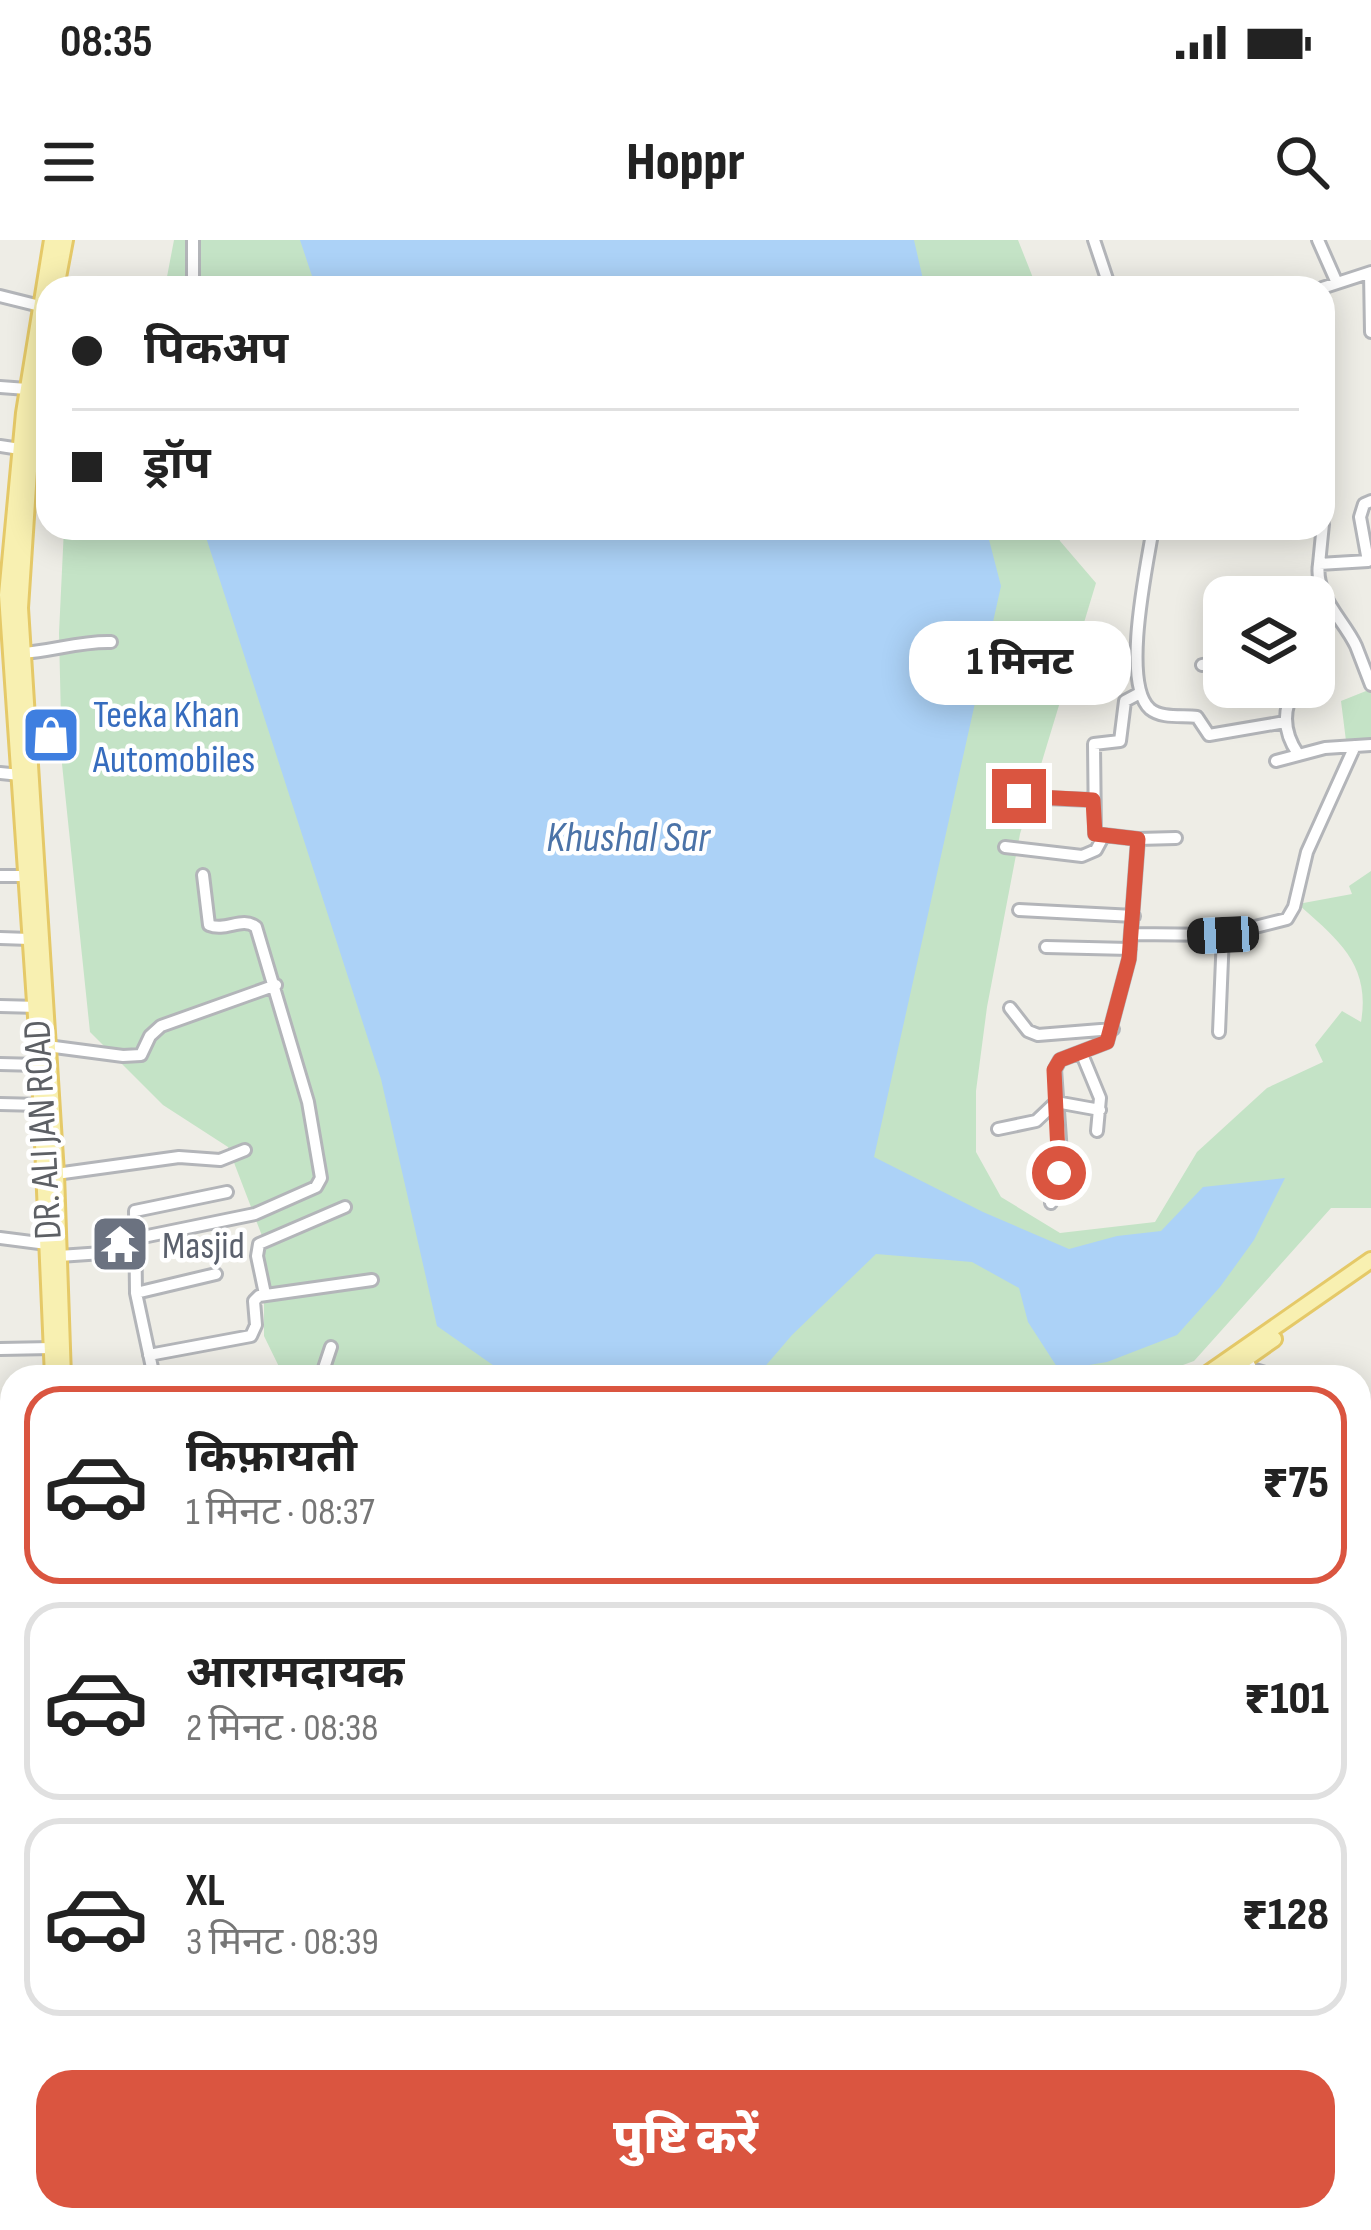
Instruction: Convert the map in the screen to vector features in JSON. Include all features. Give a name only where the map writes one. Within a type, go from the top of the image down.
[{"type":"main road","name":"DR. ALI JAN ROAD","points":[[45,276],[52,240]]},
{"type":"main road","points":[[58,276],[65,240]]},
{"type":"main road","name":"DR. ALI JAN ROAD","points":[[24,470],[20,449],[36,331]]},
{"type":"main road","name":"DR. ALI JAN ROAD","points":[[36,402],[24,470],[11,653],[20,775],[28,795],[30,939],[47,1046],[41,1105],[53,1365]]},
{"type":"main road","name":"DR. ALI JAN ROAD","points":[[14,702],[28,795],[43,1072],[56,1174],[63,1365]]},
{"type":"main road","points":[[1250,1364],[1371,1260]]},
{"type":"main road","points":[[1250,1364],[1371,1270]]},
{"type":"street","points":[[193,276],[194,240]]},
{"type":"street","points":[[1094,240],[1106,276]]},
{"type":"street","points":[[1318,240],[1334,276]]},
{"type":"street","points":[[1335,278],[1337,283],[1370,273],[1371,332]]},
{"type":"street","points":[[0,296],[36,304]]},
{"type":"street","points":[[0,387],[27,389]]},
{"type":"street","points":[[0,446],[20,449]]},
{"type":"street","points":[[1319,564],[1370,564],[1360,517],[1364,504],[1371,501]]},
{"type":"street","points":[[1151,540],[1139,616],[1140,693],[1153,711],[1197,717],[1209,735],[1285,722]]},
{"type":"street","points":[[1321,540],[1321,589],[1355,645],[1371,685]]},
{"type":"street","points":[[11,653],[111,642]]},
{"type":"street","points":[[1140,693],[1125,701],[1120,740],[1094,744],[1095,834],[1176,838]]},
{"type":"street","points":[[1287,708],[1285,722],[1298,754]]},
{"type":"street","points":[[1276,761],[1371,745]]},
{"type":"street","points":[[1132,934],[1223,935],[1288,919],[1306,852],[1355,746]]},
{"type":"street","points":[[0,773],[20,775]]},
{"type":"street","points":[[1019,796],[1093,800]]},
{"type":"street","points":[[1005,848],[1082,856],[1096,850],[1103,837]]},
{"type":"street","points":[[1051,1203],[1060,1153],[1056,1064],[1107,1042],[1113,1029],[1132,934],[1138,839]]},
{"type":"street","points":[[59,1256],[133,1245],[255,1214],[320,1184],[308,1102],[276,985],[252,923],[209,925],[203,875]]},
{"type":"street","points":[[0,876],[26,876]]},
{"type":"street","points":[[1019,910],[1134,916]]},
{"type":"street","points":[[1219,1032],[1223,935]]},
{"type":"street","points":[[0,938],[30,939]]},
{"type":"street","points":[[1046,946],[1130,949]]},
{"type":"street","points":[[47,1046],[134,1057],[161,1026],[276,985]]},
{"type":"street","points":[[0,1006],[40,1007]]},
{"type":"street","points":[[1010,1008],[1028,1031],[1038,1035],[1113,1029]]},
{"type":"street","points":[[1081,1052],[1096,1084],[1100,1110],[1096,1131]]},
{"type":"street","points":[[0,1064],[43,1072]]},
{"type":"street","points":[[1056,1102],[1100,1110]]},
{"type":"street","points":[[998,1129],[1036,1121],[1056,1102]]},
{"type":"street","points":[[0,1104],[41,1105]]},
{"type":"street","points":[[56,1174],[179,1157],[220,1160],[245,1150]]},
{"type":"street","points":[[151,1365],[136,1293],[137,1209],[227,1192]]},
{"type":"street","points":[[265,1294],[259,1244],[345,1208]]},
{"type":"street","points":[[0,1238],[47,1244]]},
{"type":"street","points":[[136,1293],[216,1274]]},
{"type":"street","points":[[149,1355],[251,1336],[256,1330],[254,1301],[265,1294],[372,1280]]},
{"type":"street","points":[[325,1365],[331,1347]]},
{"type":"street","points":[[0,1349],[52,1348]]},
{"type":"green space","points":[[174,240],[1018,240],[1032,276],[167,276]]},
{"type":"green space","name":"Khushal Sar","points":[[63,540],[1060,540],[1096,583],[1020,834],[987,1007],[976,1091],[976,1152],[1001,1197],[1060,1233],[1155,1222],[1197,1152],[1267,1088],[1323,1062],[1315,1045],[1342,1011],[1361,1022],[1363,1002],[1356,968],[1338,941],[1298,904],[1352,894],[1349,886],[1371,871],[1371,1208],[1331,1208],[1194,1361],[1183,1365],[278,1365],[264,1336],[264,1241],[228,1147],[163,1105],[90,1032],[62,764],[59,633]]},
{"type":"green space","points":[[1371,689],[1371,741],[1346,741],[1341,701]]},
{"type":"water","points":[[300,240],[914,240],[922,276],[312,276]]},
{"type":"water","name":"Khushal Sar","points":[[207,540],[989,540],[1001,586],[874,1157],[1069,1249],[1161,1231],[1203,1187],[1285,1178],[1254,1240],[1177,1335],[1107,1362],[1056,1365],[1028,1322],[1019,1288],[972,1262],[876,1254],[766,1365],[493,1365],[437,1326],[381,1079]]},
{"type":"place","name":"Teeka Khan Automobiles","points":[[51,735]]},
{"type":"place","name":"Masjid","points":[[120,1244]]},
{"type":"route","points":[[1019,796],[1093,800],[1095,834],[1138,839],[1129,959],[1113,1029],[1107,1042],[1060,1060],[1054,1070],[1059,1173]]}]
